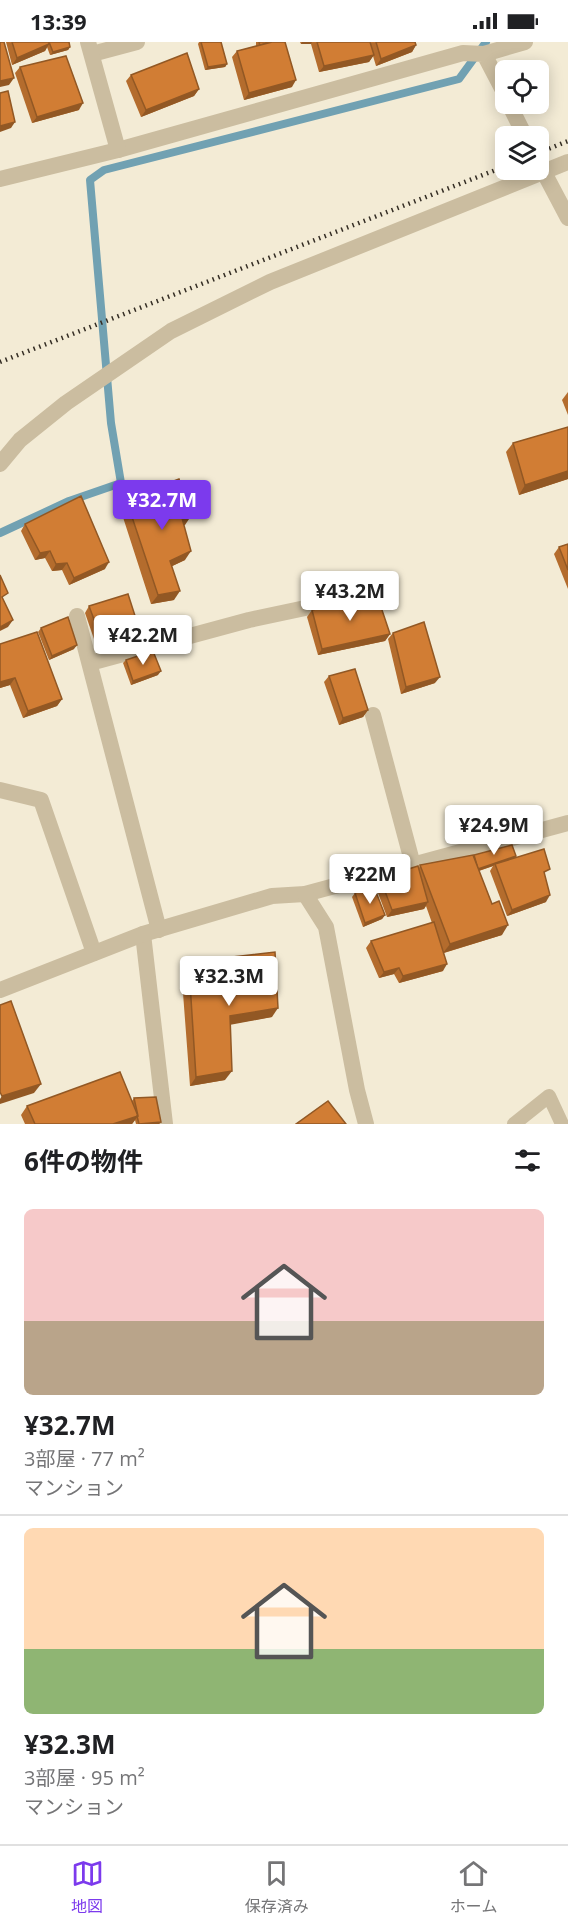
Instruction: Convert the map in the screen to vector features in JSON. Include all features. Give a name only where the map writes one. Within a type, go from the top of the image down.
[{"type":"street","points":[[118,150],[90,48],[137,42]]},
{"type":"street","points":[[0,179],[118,150],[463,53],[484,54],[525,42]]},
{"type":"street","points":[[484,54],[495,75]]},
{"type":"street","points":[[549,166],[568,162]]},
{"type":"street","points":[[0,464],[20,440],[66,403],[171,331],[270,282],[510,180]]},
{"type":"street","points":[[548,180],[568,218]]},
{"type":"street","points":[[90,663],[249,620],[376,593]]},
{"type":"street","points":[[77,616],[90,663],[151,932],[165,1124]]},
{"type":"street","points":[[373,715],[413,865]]},
{"type":"street","points":[[0,790],[41,800],[94,953]]},
{"type":"street","points":[[0,990],[151,932],[272,896],[305,894],[568,823]]},
{"type":"street","points":[[305,894],[326,927],[357,1090],[366,1124]]},
{"type":"lane","points":[[514,1124],[549,1096],[562,1124]]},
{"type":"building","points":[[0,42],[4,42],[14,78],[0,81]]},
{"type":"building","points":[[12,42],[49,42],[49,44],[17,58]]},
{"type":"building","points":[[49,42],[69,42],[70,47],[53,52]]},
{"type":"building","points":[[201,42],[221,42],[227,64],[208,67]]},
{"type":"building","points":[[272,42],[285,42],[296,80],[249,93],[237,51]]},
{"type":"building","points":[[317,42],[370,42],[374,55],[324,66]]},
{"type":"building","points":[[376,42],[415,42],[416,45],[381,59]]},
{"type":"building","points":[[187,53],[199,89],[146,110],[131,75]]},
{"type":"building","points":[[66,56],[83,103],[37,117],[20,67]]},
{"type":"building","points":[[8,91],[15,122],[0,126],[0,93]]},
{"type":"building","points":[[568,427],[568,471],[525,485],[513,443]]},
{"type":"building","points":[[179,479],[191,516],[182,518],[191,551],[170,561],[180,591],[158,595],[126,499]]},
{"type":"building","points":[[81,496],[109,562],[74,578],[67,563],[56,564],[50,551],[40,553],[25,524]]},
{"type":"building","points":[[568,544],[568,570],[559,547]]},
{"type":"building","points":[[0,575],[8,593],[2,597],[13,620],[0,627]]},
{"type":"building","points":[[128,594],[137,622],[99,633],[89,606]]},
{"type":"building","points":[[377,595],[390,634],[322,649],[312,610]]},
{"type":"building","points":[[68,617],[77,645],[52,656],[41,628]]},
{"type":"building","points":[[424,622],[440,677],[406,687],[393,633]]},
{"type":"building","points":[[37,632],[62,699],[28,711],[15,678],[0,682],[0,644]]},
{"type":"building","points":[[153,651],[161,671],[133,681],[126,660]]},
{"type":"building","points":[[355,669],[368,710],[343,718],[329,676]]},
{"type":"building","points":[[512,845],[516,856],[478,869],[474,855]]},
{"type":"building","points":[[544,849],[550,869],[544,872],[550,895],[512,910],[495,864]]},
{"type":"building","points":[[473,855],[492,904],[499,901],[508,925],[450,944],[420,865]]},
{"type":"building","points":[[418,866],[428,902],[392,910],[380,878]]},
{"type":"building","points":[[374,887],[385,915],[365,923],[355,893]]},
{"type":"building","points":[[434,922],[447,964],[403,976],[399,968],[384,972],[371,941]]},
{"type":"building","points":[[275,952],[278,1008],[230,1016],[232,1071],[196,1077],[190,983],[225,973],[224,958]]},
{"type":"building","points":[[11,1001],[41,1084],[2,1096],[0,1092],[0,1005]]},
{"type":"building","points":[[120,1072],[138,1116],[113,1124],[35,1124],[27,1106]]},
{"type":"building","points":[[156,1097],[161,1122],[139,1124],[134,1098]]},
{"type":"building","points":[[328,1101],[346,1124],[296,1124]]},
{"type":"waterway","points":[[0,533],[69,501],[121,483],[111,423],[90,180],[104,170],[459,79],[486,42]]},
{"type":"railway","points":[[549,149],[568,141]]},
{"type":"railway","points":[[0,362],[495,170]]}]
